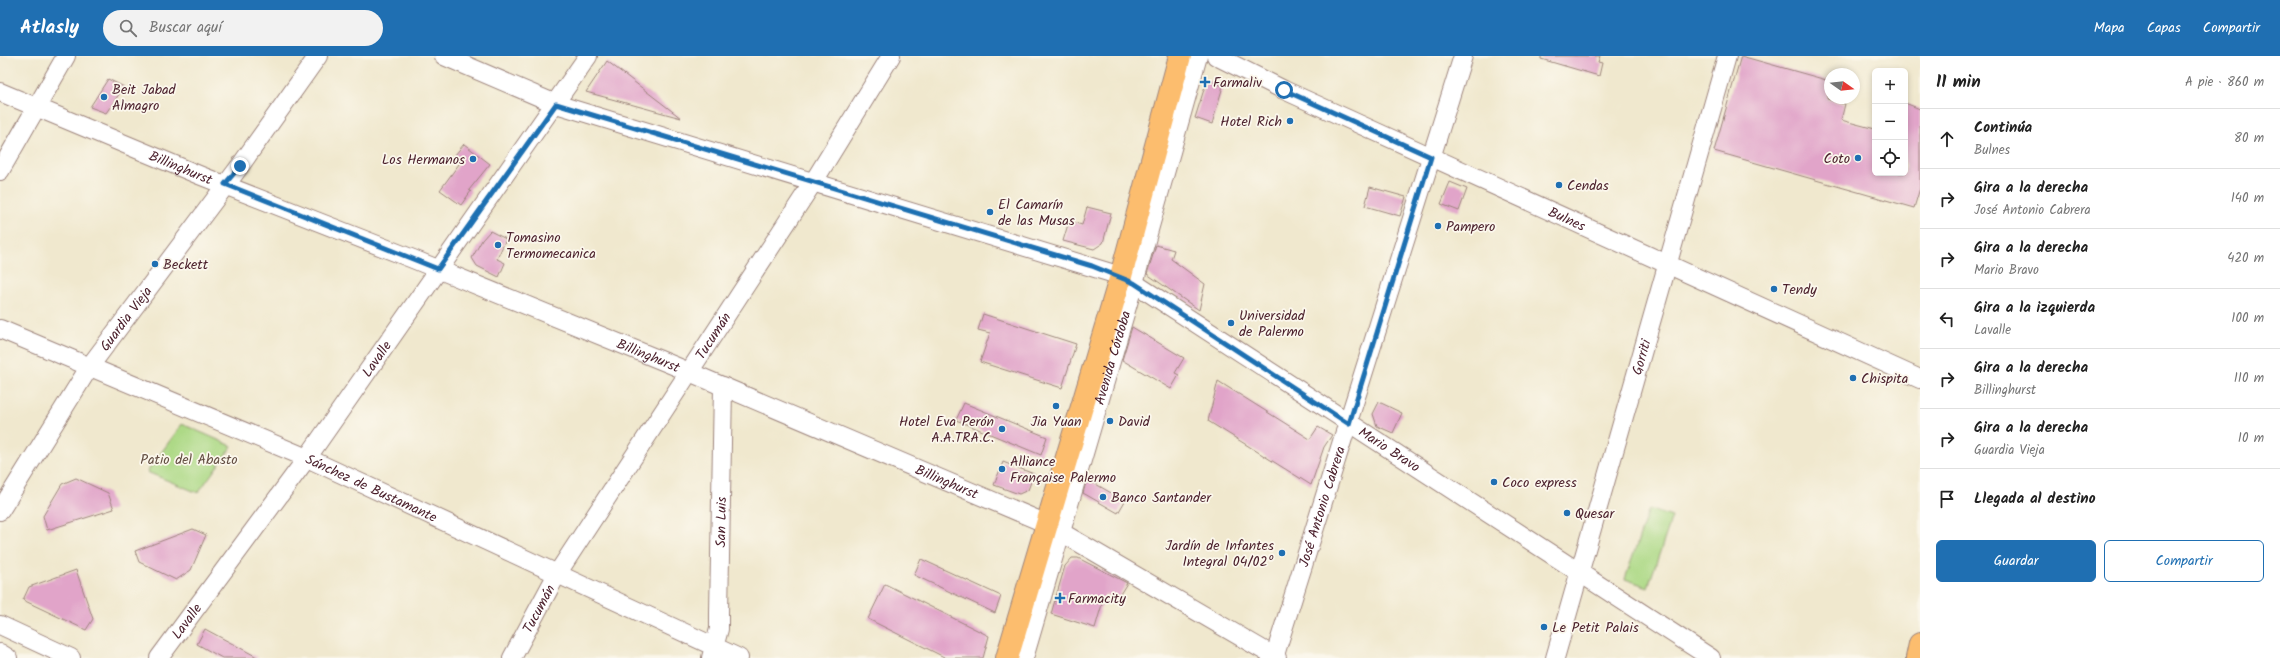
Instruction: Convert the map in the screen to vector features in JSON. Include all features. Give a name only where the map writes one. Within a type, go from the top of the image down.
[{"type":"main road","name":"Avenida Córdoba","points":[[1007,658],[1054,527],[1128,279],[1180,56]]},
{"type":"main road","points":[[1917,658],[1920,644]]},
{"type":"street","points":[[0,170],[66,56]]},
{"type":"street","name":"Guardia Vieja","points":[[0,511],[90,366],[318,56]]},
{"type":"street","name":"Mario Bravo","points":[[444,56],[556,104],[814,181],[1128,279],[1711,658]]},
{"type":"street","name":"Lavalle","points":[[160,658],[307,458],[438,269],[556,104],[588,56]]},
{"type":"street","name":"Tucumán","points":[[512,658],[557,574],[814,181],[891,56]]},
{"type":"street","name":"Avenida Córdoba","points":[[1128,279],[1198,56]]},
{"type":"street","name":"Bulnes","points":[[1216,56],[1431,157],[1920,379]]},
{"type":"street","name":"José Antonio Cabrera","points":[[1275,658],[1463,56]]},
{"type":"street","name":"Gorriti","points":[[1555,658],[1727,56]]},
{"type":"street","name":"Billinghurst","points":[[0,92],[690,372],[1054,527],[1275,658]]},
{"type":"street","name":"Sánchez de Bustamante","points":[[0,329],[307,458],[557,574],[713,652],[739,658]]},
{"type":"street","name":"San Luis","points":[[713,652],[719,613],[723,386]]},
{"type":"street","name":"Avenida Córdoba","points":[[1024,658],[1054,527]]},
{"type":"street","points":[[0,625],[71,658]]},
{"type":"street","points":[[0,653],[8,658]]},
{"type":"green space","name":"Patio del Abasto","points":[[182,424],[232,446],[198,493],[147,472]]},
{"type":"green space","points":[[1649,509],[1672,517],[1648,587],[1625,579]]},
{"type":"building","points":[[1541,56],[1600,56],[1598,62],[1602,63],[1599,76],[1541,59]]},
{"type":"building","points":[[1741,56],[1824,79],[1824,104],[1845,104],[1841,120],[1872,128],[1872,176],[1908,176],[1908,104],[1920,109],[1920,188],[1914,208],[1714,151]]},
{"type":"building","points":[[607,61],[681,118],[586,92]]},
{"type":"building","points":[[108,79],[124,87],[106,113],[90,107]]},
{"type":"building","points":[[1210,81],[1223,86],[1212,124],[1195,118],[1206,83]]},
{"type":"building","points":[[464,144],[490,164],[469,190],[471,191],[461,205],[440,190],[462,160],[455,155]]},
{"type":"building","points":[[1450,182],[1467,189],[1459,211],[1441,204]]},
{"type":"building","points":[[1370,187],[1406,197],[1400,216],[1365,206]]},
{"type":"building","points":[[1087,207],[1111,213],[1103,243],[1094,249],[1063,241],[1069,221],[1082,225]]},
{"type":"building","points":[[490,231],[506,239],[497,259],[505,263],[499,277],[477,266],[472,258],[482,240]]},
{"type":"building","points":[[1156,245],[1174,250],[1171,259],[1205,284],[1199,310],[1147,274]]},
{"type":"building","points":[[983,314],[1076,344],[1062,388],[980,362],[990,333],[978,330]]},
{"type":"building","points":[[1132,327],[1184,358],[1175,373],[1179,375],[1171,389],[1122,360]]},
{"type":"building","points":[[1218,381],[1310,439],[1318,427],[1332,435],[1324,447],[1311,485],[1208,421]]},
{"type":"building","points":[[1379,402],[1402,413],[1393,433],[1377,426],[1373,414]]},
{"type":"building","name":"Hotel Eva Perón A.A.TRA.C.","points":[[964,403],[1047,437],[1041,455],[956,420]]},
{"type":"building","points":[[1003,462],[1034,474],[1028,490],[1019,494],[994,485]]},
{"type":"building","points":[[76,478],[108,493],[114,509],[47,530],[43,516],[62,484]]},
{"type":"building","name":"Banco Santander","points":[[1087,479],[1125,501],[1118,513],[1083,493]]},
{"type":"building","points":[[193,529],[206,535],[191,570],[176,580],[139,562],[135,551]]},
{"type":"building","points":[[1072,558],[1078,558],[1127,583],[1117,599],[1105,594],[1095,628],[1051,614],[1065,566]]},
{"type":"building","points":[[921,559],[1001,596],[995,613],[914,575]]},
{"type":"building","points":[[76,570],[93,619],[86,630],[23,600],[29,587]]},
{"type":"building","points":[[885,584],[989,636],[983,658],[946,658],[868,619]]},
{"type":"building","points":[[205,629],[259,658],[222,658],[197,644]]},
{"type":"place","name":"Farmaliv","points":[[1205,82]]},
{"type":"place","name":"Beit Jabad Almagro","points":[[104,97]]},
{"type":"place","name":"Hotel Rich","points":[[1290,121]]},
{"type":"place","name":"Coto","points":[[1858,158]]},
{"type":"place","name":"Los Hermanos","points":[[473,159]]},
{"type":"place","name":"Cendas","points":[[1559,185]]},
{"type":"place","name":"El Camarín de las Musas","points":[[990,212]]},
{"type":"place","name":"Pampero","points":[[1438,226]]},
{"type":"place","name":"Tomasino Termomecanica","points":[[498,245]]},
{"type":"place","name":"Beckett","points":[[155,264]]},
{"type":"place","name":"Tendy","points":[[1774,289]]},
{"type":"place","name":"Universidad de Palermo","points":[[1231,323]]},
{"type":"place","name":"Chispita","points":[[1853,378]]},
{"type":"place","name":"Jia Yuan","points":[[1056,406]]},
{"type":"place","name":"David","points":[[1110,421]]},
{"type":"place","name":"Hotel Eva Perón A.A.TRA.C.","points":[[1002,429]]},
{"type":"place","name":"Alliance Française Palermo","points":[[1002,469]]},
{"type":"place","name":"Coco express","points":[[1494,482]]},
{"type":"place","name":"Banco Santander","points":[[1103,497]]},
{"type":"place","name":"Quesar","points":[[1567,513]]},
{"type":"place","name":"Jardín de Infantes Integral 04/02º","points":[[1282,553]]},
{"type":"place","name":"Farmacity","points":[[1060,598]]},
{"type":"place","name":"Le Petit Palais","points":[[1544,627]]},
{"type":"route","points":[[240,166],[225,184],[438,269],[556,104],[1121,276],[1134,283],[1349,424],[1431,157],[1284,90]]}]
